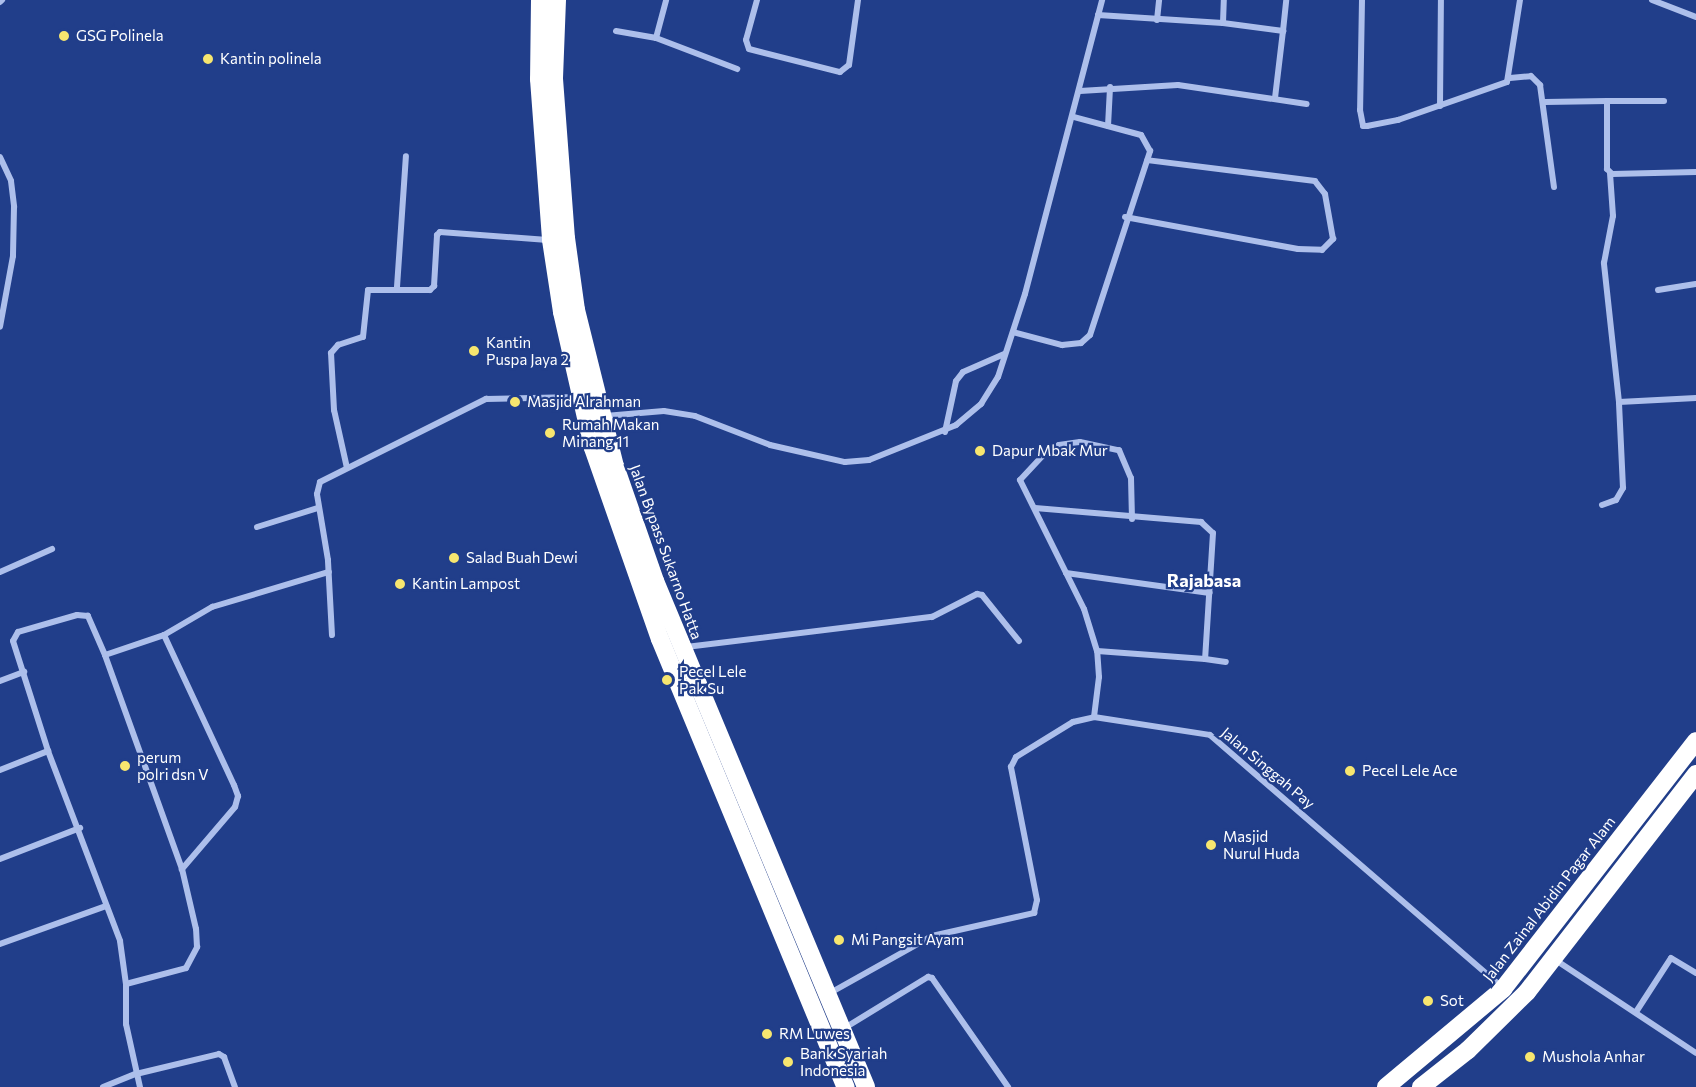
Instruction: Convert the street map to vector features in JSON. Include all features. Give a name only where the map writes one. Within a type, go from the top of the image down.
[{"type":"highway","name":"Jalan Bypass Sukarno Hatta","points":[[540,0],[539,79],[551,240],[580,397],[625,548],[728,779],[846,1087]]},
{"type":"highway","name":"Jalan Bypass Sukarno Hatta","points":[[557,0],[554,79],[566,238],[576,310],[602,416],[633,520],[682,648],[715,748]]},
{"type":"highway","name":"Jalan Zainal Abidin Pagar Alam","points":[[1386,1087],[1503,989],[1696,741]]},
{"type":"highway","points":[[1421,1087],[1504,1018],[1554,959],[1696,774]]},
{"type":"highway","name":"Jalan Bypass Sukarno Hatta","points":[[728,779],[827,995],[866,1087]]},
{"type":"street","points":[[656,38],[666,0]]},
{"type":"street","points":[[757,0],[746,39],[748,49],[840,72],[849,65],[858,0]]},
{"type":"street","points":[[602,416],[664,411],[695,416],[770,445],[845,462],[869,460],[945,432],[981,404],[998,377],[1013,332],[1074,117],[1102,0]]},
{"type":"street","points":[[1157,20],[1159,0]]},
{"type":"street","points":[[1222,22],[1224,0]]},
{"type":"street","points":[[1275,98],[1286,0]]},
{"type":"street","points":[[1362,0],[1363,126],[1398,120],[1510,78],[1536,78],[1545,102],[1554,186]]},
{"type":"street","points":[[1440,106],[1441,0]]},
{"type":"street","points":[[1510,78],[1520,0]]},
{"type":"street","points":[[1652,0],[1696,17]]},
{"type":"street","points":[[1098,15],[1222,22],[1283,31]]},
{"type":"street","points":[[616,32],[656,38],[736,69]]},
{"type":"street","points":[[1080,91],[1110,87],[1178,85],[1307,104]]},
{"type":"street","points":[[1108,126],[1110,87]]},
{"type":"street","points":[[1602,505],[1616,500],[1623,488],[1620,402],[1604,263],[1612,216],[1610,173],[1607,169],[1607,101]]},
{"type":"street","points":[[1545,102],[1664,101]]},
{"type":"street","points":[[1013,332],[1062,345],[1081,343],[1090,335],[1125,218],[1147,160],[1148,142],[1141,135],[1074,117]]},
{"type":"street","points":[[397,287],[406,156]]},
{"type":"street","points":[[0,157],[11,180],[14,207],[13,256],[0,327]]},
{"type":"street","points":[[1125,218],[1298,249],[1322,250],[1333,239],[1325,194],[1315,182],[1147,160]]},
{"type":"street","points":[[1610,173],[1620,175],[1696,172]]},
{"type":"street","points":[[347,468],[334,410],[331,353],[338,345],[363,338],[369,290],[397,287],[426,291],[434,286],[437,235],[440,232],[551,240]]},
{"type":"street","points":[[1659,290],[1696,284]]},
{"type":"street","points":[[945,432],[956,381],[963,372],[1004,354]]},
{"type":"street","points":[[332,635],[329,572],[318,508],[320,482],[486,399],[580,397]]},
{"type":"street","points":[[1620,402],[1696,398]]},
{"type":"street","points":[[1094,717],[1099,677],[1097,651],[1084,609],[1020,480],[1047,451],[1059,445],[1099,444],[1119,450],[1127,462],[1132,519]]},
{"type":"street","points":[[256,527],[318,508]]},
{"type":"street","points":[[1035,508],[1132,519],[1207,524],[1213,533],[1206,659]]},
{"type":"street","points":[[0,572],[52,549]]},
{"type":"street","points":[[105,655],[164,635],[185,619],[212,607],[329,572]]},
{"type":"street","points":[[1066,573],[1210,593]]},
{"type":"street","points":[[682,648],[932,617],[977,594],[982,595],[1019,641]]},
{"type":"street","points":[[126,984],[186,968],[195,956],[196,929],[182,869],[105,655],[88,616],[77,615],[15,634],[48,750],[80,828],[120,941],[126,984],[126,1024],[135,1074],[140,1087]]},
{"type":"street","points":[[164,635],[238,796],[223,824],[182,869]]},
{"type":"street","points":[[1097,651],[1226,662]]},
{"type":"street","points":[[0,681],[24,672]]},
{"type":"street","name":"Jalan Singgah Pay","points":[[827,995],[932,936],[1030,915],[1037,910],[1011,766],[1016,758],[1073,722],[1094,717],[1210,735],[1503,989]]},
{"type":"street","points":[[0,770],[48,750]]},
{"type":"street","points":[[0,859],[80,828]]},
{"type":"street","points":[[0,944],[106,906]]},
{"type":"street","points":[[1636,1012],[1671,958],[1696,973]]},
{"type":"street","points":[[1554,959],[1696,1053]]},
{"type":"street","points":[[841,1030],[928,977],[932,978],[1008,1087]]},
{"type":"street","points":[[103,1087],[135,1074],[219,1054],[224,1057],[235,1087]]},
{"type":"place","name":"GSG Polinela","points":[[64,36]]},
{"type":"place","name":"Kantin polinela","points":[[208,59]]},
{"type":"place","name":"Kantin Puspa Jaya 2","points":[[474,351]]},
{"type":"place","name":"Masjid Alrahman","points":[[515,402]]},
{"type":"place","name":"Rumah Makan Minang 11","points":[[550,433]]},
{"type":"place","name":"Dapur Mbak Mur","points":[[980,451]]},
{"type":"place","name":"Salad Buah Dewi","points":[[454,558]]},
{"type":"place","name":"Kantin Lampost","points":[[400,584]]},
{"type":"place","name":"Pecel Lele Pak Su","points":[[667,680]]},
{"type":"place","name":"perum polri dsn V","points":[[125,766]]},
{"type":"place","name":"Pecel Lele Ace","points":[[1350,771]]},
{"type":"place","name":"Masjid Nurul Huda","points":[[1211,845]]},
{"type":"place","name":"Mi Pangsit Ayam","points":[[839,940]]},
{"type":"place","name":"Sot","points":[[1428,1001]]},
{"type":"place","name":"RM Luwes","points":[[767,1034]]},
{"type":"place","name":"Mushola Anhar","points":[[1530,1057]]},
{"type":"place","name":"Bank Syariah Indonesia","points":[[788,1062]]},
{"type":"district","name":"Rajabasa","points":[[1204,580]]}]
